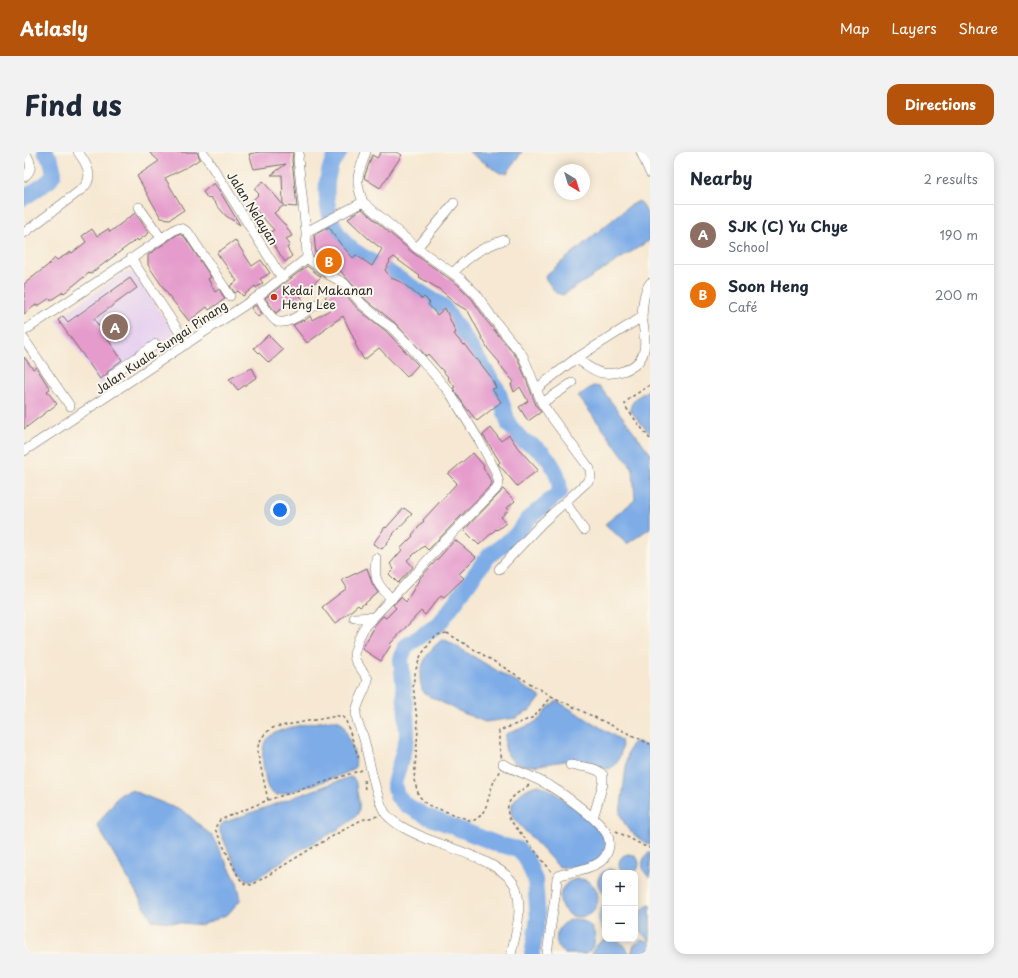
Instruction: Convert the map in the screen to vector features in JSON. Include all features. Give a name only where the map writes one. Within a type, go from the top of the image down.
[{"type":"street","points":[[24,177],[30,170],[31,163],[25,152]]},
{"type":"street","points":[[24,233],[88,183],[88,167],[78,152]]},
{"type":"street","name":"Jalan Nelayan","points":[[203,152],[282,278]]},
{"type":"street","points":[[299,152],[298,159],[309,230],[308,258],[329,275],[344,283],[362,304],[396,331],[439,380],[470,425],[499,479],[496,489],[365,626],[354,652],[355,660],[368,679],[357,707],[357,722],[362,733],[373,778],[385,814],[412,833],[488,863],[511,880],[516,890],[519,908],[516,933],[511,954]]},
{"type":"street","points":[[366,152],[357,179],[357,184],[363,202],[417,248],[466,283],[477,295],[491,316],[522,356],[542,403],[588,465],[591,472],[591,478],[566,503],[541,524],[499,569]]},
{"type":"street","points":[[641,152],[650,173]]},
{"type":"street","points":[[309,230],[363,202]]},
{"type":"street","points":[[417,248],[454,203]]},
{"type":"street","points":[[139,207],[161,238]]},
{"type":"street","points":[[24,331],[177,228],[186,230],[230,296]]},
{"type":"street","points":[[453,273],[461,264],[482,248],[504,240]]},
{"type":"street","points":[[131,258],[187,344]]},
{"type":"street","name":"Jalan Kuala Sungai Pinang","points":[[24,451],[257,297],[308,258]]},
{"type":"street","points":[[574,359],[604,373],[614,373],[634,367],[642,358],[646,348],[642,318],[643,300],[650,282]]},
{"type":"street","points":[[257,297],[274,320],[278,322],[288,322],[317,304]]},
{"type":"street","points":[[536,388],[574,359],[642,318]]},
{"type":"street","points":[[24,339],[70,406]]},
{"type":"street","points":[[116,391],[111,381],[113,374],[156,344]]},
{"type":"street","points":[[542,403],[572,383]]},
{"type":"street","points":[[566,503],[584,530]]},
{"type":"street","points":[[376,558],[377,581],[385,593],[392,599]]},
{"type":"street","points":[[354,618],[374,617]]},
{"type":"street","points":[[504,764],[548,785],[580,807],[593,818],[608,836],[609,840],[608,851],[604,858],[594,865],[560,875],[557,878],[547,954]]},
{"type":"street","points":[[570,765],[595,769],[603,775],[603,784],[593,818]]},
{"type":"path","points":[[650,385],[630,398],[625,404],[627,409],[650,439]]},
{"type":"path","points":[[551,696],[534,717],[499,732],[499,746],[504,764],[493,784],[484,813],[478,819],[472,821],[428,805],[419,796],[414,780],[418,730],[414,684],[416,668],[421,655],[436,635],[447,633],[551,696],[650,744]]},
{"type":"path","points":[[268,800],[257,750],[263,736],[267,731],[275,727],[342,716],[346,721],[360,763]]},
{"type":"path","points":[[362,770],[268,800],[220,820],[216,824],[215,829],[239,878],[245,884],[252,885],[361,820],[385,814]]},
{"type":"path","points":[[363,777],[365,791]]},
{"type":"path","points":[[535,780],[508,802],[506,812],[510,820],[557,878]]},
{"type":"path","points":[[613,830],[650,848]]},
{"type":"shaded area","points":[[124,272],[134,273],[137,275],[174,334],[173,342],[103,388],[56,320]]},
{"type":"water","points":[[469,152],[522,152],[507,173],[500,173]]},
{"type":"water","points":[[639,201],[643,205],[649,219],[650,240],[563,295],[556,293],[545,278],[546,275],[628,207]]},
{"type":"water","points":[[593,386],[600,387],[650,453],[650,528],[627,544],[605,524],[635,500],[633,469],[578,396]]},
{"type":"water","points":[[650,389],[650,434],[630,409],[635,400]]},
{"type":"water","points":[[444,639],[541,697],[532,709],[516,718],[485,722],[423,693],[420,677],[422,666],[431,650]]},
{"type":"water","points":[[557,701],[621,740],[622,748],[620,757],[612,767],[609,769],[572,761],[531,766],[516,763],[510,758],[505,747],[506,734],[530,725],[540,719],[548,708]]},
{"type":"water","points":[[338,720],[344,725],[355,755],[355,767],[332,779],[278,795],[274,794],[267,785],[264,772],[263,750],[265,742],[269,737],[285,729]]},
{"type":"water","points":[[634,742],[638,742],[650,748],[650,845],[641,840],[632,832],[625,824],[620,814],[628,752]]},
{"type":"water","points":[[350,777],[354,779],[356,783],[359,802],[359,811],[354,818],[339,829],[291,855],[257,878],[248,880],[244,877],[232,858],[220,831],[220,826],[223,823]]},
{"type":"water","points":[[539,785],[553,791],[601,830],[607,845],[600,860],[574,868],[558,866],[514,819],[511,814],[513,802],[528,789]]},
{"type":"water","points":[[131,790],[185,812],[212,836],[237,882],[241,899],[228,914],[202,925],[152,920],[97,825],[121,793]]},
{"type":"water","points":[[650,852],[650,878],[644,872],[642,865],[644,858]]},
{"type":"water","points":[[625,854],[633,854],[639,860],[639,868],[637,870],[621,870],[619,868],[619,860]]},
{"type":"water","points":[[602,873],[602,892],[598,884]]},
{"type":"water","points":[[575,879],[583,879],[593,884],[597,891],[597,905],[593,912],[583,917],[575,917],[565,912],[563,909],[560,902],[560,894],[565,884],[568,882]]},
{"type":"water","points":[[650,904],[650,940],[641,932],[638,922],[641,912]]},
{"type":"water","points":[[602,906],[602,929],[599,921]]},
{"type":"water","points":[[573,919],[586,923],[594,932],[594,943],[586,954],[565,954],[560,950],[558,945],[556,939],[559,929],[567,921]]},
{"type":"water","points":[[641,940],[650,941],[650,954],[631,954],[634,945]]},
{"type":"water","points":[[602,941],[619,942],[626,947],[629,954],[592,954],[597,945]]},
{"type":"building","points":[[149,152],[197,152],[200,159],[165,178],[184,210],[170,219],[161,218],[137,176],[159,161]]},
{"type":"building","points":[[260,152],[293,152],[292,160],[297,207],[283,206],[274,213],[285,224],[292,236],[286,239],[290,245],[287,248],[292,256],[285,262],[267,234],[274,230],[250,203],[259,194],[254,189],[263,181],[283,205],[282,175],[271,175],[286,164],[254,169],[249,154]]},
{"type":"building","points":[[381,152],[396,152],[402,155],[380,188],[364,178],[372,155],[377,158]]},
{"type":"building","points":[[214,183],[240,225],[226,216],[210,197],[208,199],[203,192]]},
{"type":"building","points":[[362,209],[413,253],[457,284],[472,299],[486,320],[518,359],[536,405],[541,412],[528,421],[519,407],[528,401],[520,387],[514,392],[511,384],[514,382],[488,349],[468,311],[453,302],[439,289],[419,277],[420,276],[394,257],[389,261],[390,262],[385,270],[391,278],[401,282],[422,299],[424,297],[430,303],[428,304],[437,315],[445,308],[456,333],[454,334],[491,377],[496,388],[492,389],[501,402],[477,421],[464,405],[453,388],[455,387],[448,379],[449,378],[428,354],[426,356],[395,323],[366,300],[336,266],[333,270],[314,256],[316,255],[314,235],[329,227],[339,242],[353,258],[356,255],[372,266],[382,249],[348,219]]},
{"type":"building","points":[[135,213],[149,233],[138,241],[137,239],[90,274],[89,273],[64,293],[63,292],[51,300],[50,298],[38,306],[37,304],[24,314],[24,284],[55,258],[57,260],[71,252],[72,253],[86,242],[82,236],[92,229],[97,236],[108,229],[110,232]]},
{"type":"building","points":[[178,234],[184,236],[211,277],[208,279],[215,292],[219,289],[225,299],[209,310],[207,307],[189,321],[169,296],[148,265],[148,255]]},
{"type":"building","points":[[235,240],[252,266],[261,260],[270,273],[260,279],[263,283],[256,288],[255,286],[243,296],[238,291],[235,293],[230,286],[237,281],[217,253]]},
{"type":"building","points":[[307,266],[321,277],[300,296],[304,301],[297,307],[293,300],[276,313],[265,298]]},
{"type":"building","points":[[130,278],[137,288],[94,319],[122,360],[100,379],[58,320],[63,316],[68,322]]},
{"type":"building","points":[[339,287],[358,309],[387,332],[418,365],[407,377],[379,348],[364,360],[355,344],[356,343],[343,316],[307,343],[293,325],[303,320],[304,321],[310,316],[312,320],[335,307],[325,297]]},
{"type":"building","points":[[256,305],[262,314],[258,317],[251,308]]},
{"type":"building","points":[[268,335],[283,350],[269,363],[254,348]]},
{"type":"building","points":[[24,357],[33,369],[36,367],[50,389],[47,391],[57,404],[24,429]]},
{"type":"building","points":[[252,368],[257,377],[238,390],[229,379]]},
{"type":"building","points":[[491,428],[501,441],[509,435],[518,448],[538,470],[517,486],[498,464],[500,462],[483,435]]},
{"type":"building","points":[[473,453],[484,466],[483,467],[492,483],[491,485],[428,550],[424,546],[407,560],[413,567],[398,583],[389,574],[394,569],[390,564],[402,550],[400,549],[413,536],[412,535],[424,521],[423,520],[457,483],[448,474]]},
{"type":"building","points":[[503,489],[515,501],[507,508],[509,510],[501,517],[506,523],[497,530],[496,529],[479,545],[464,530]]},
{"type":"building","points":[[404,508],[412,514],[393,534],[382,549],[373,544],[385,527],[386,528]]},
{"type":"building","points":[[455,540],[476,557],[459,574],[464,578],[444,597],[441,595],[425,615],[421,611],[390,644],[391,645],[381,661],[362,649],[374,628],[373,627],[383,616],[386,618],[396,608],[393,605],[401,597],[406,602],[420,578]]},
{"type":"building","points":[[367,568],[372,583],[378,593],[360,607],[358,605],[335,624],[322,607],[347,588],[342,580]]},
{"type":"waterway","points":[[24,198],[49,181],[54,173],[51,160],[45,152]]},
{"type":"waterway","points":[[340,152],[331,165],[327,188],[329,211],[332,222],[338,233],[344,242],[353,250],[443,306],[498,390],[509,425],[523,441],[532,445],[544,454],[556,472],[559,482],[560,492],[529,518],[514,537],[488,556],[439,624],[406,646],[401,659],[407,738],[394,784],[397,796],[406,805],[426,816],[500,845],[518,849],[527,860],[535,880],[538,918],[532,954]]},
{"type":"place","name":"Soon Heng","points":[[329,261]]},
{"type":"place","name":"Kedai Makanan Heng Lee","points":[[274,297]]},
{"type":"place","name":"SJK (C) Yu Chye","points":[[115,327]]}]
